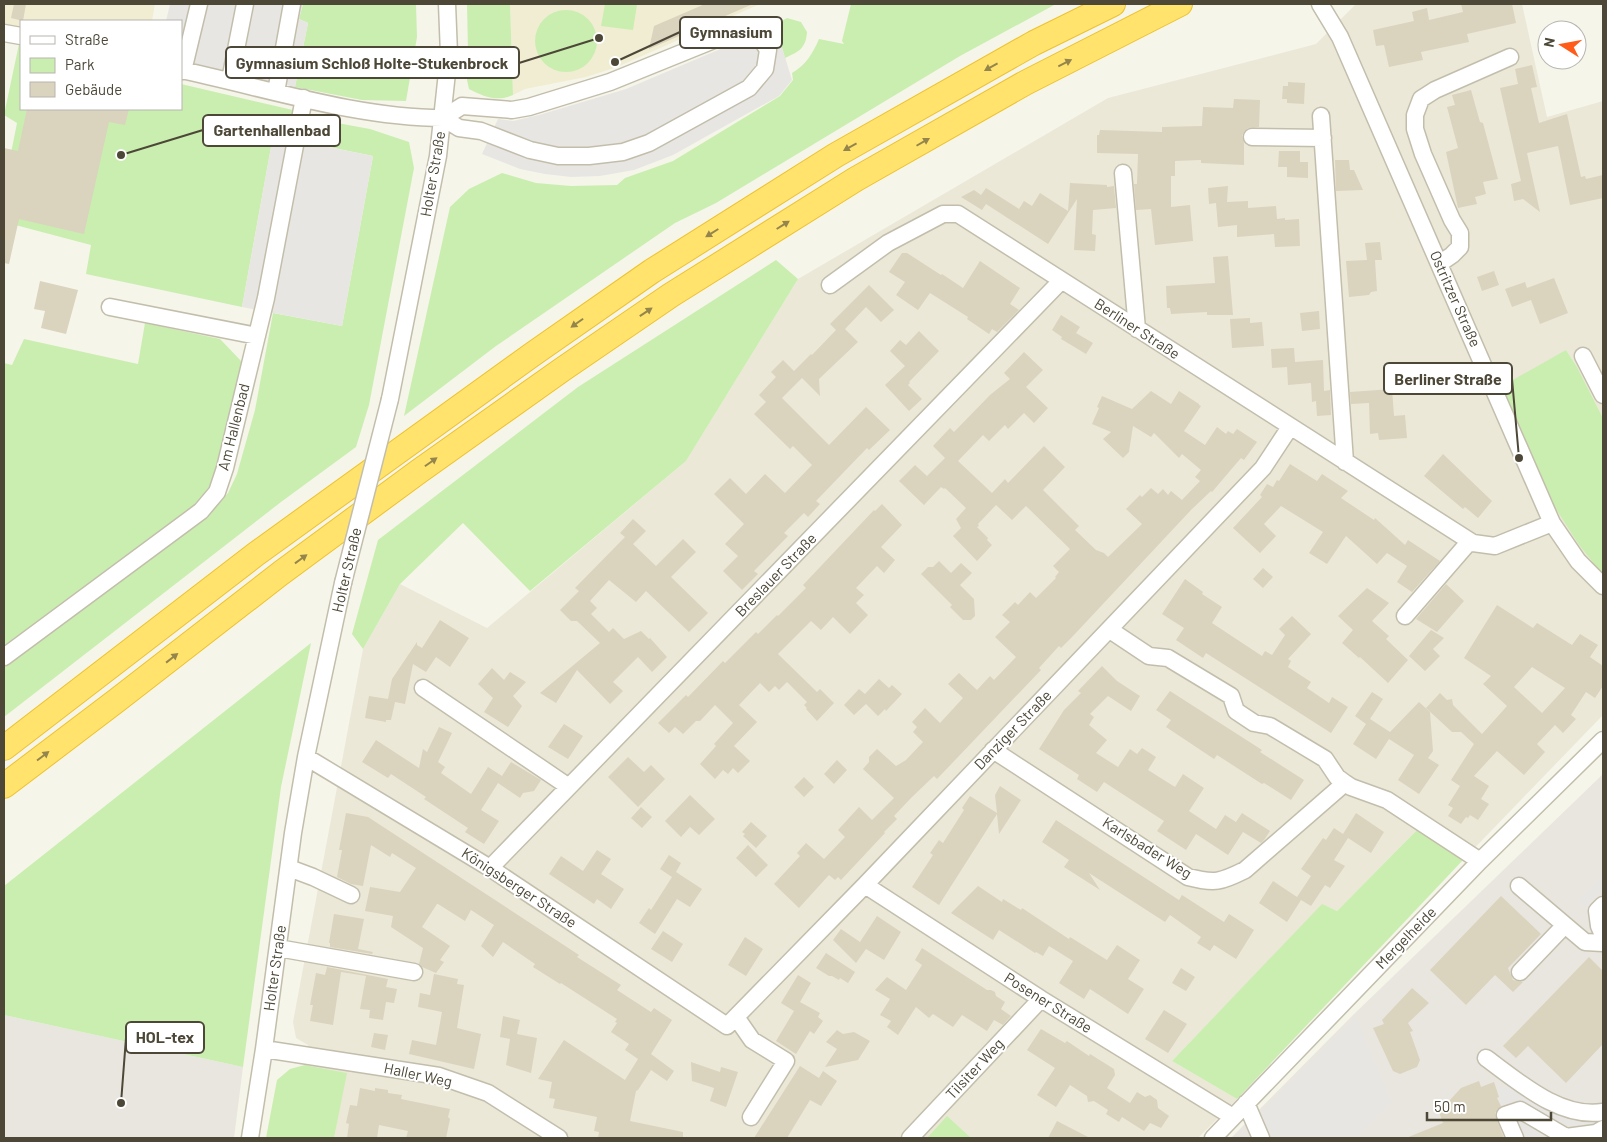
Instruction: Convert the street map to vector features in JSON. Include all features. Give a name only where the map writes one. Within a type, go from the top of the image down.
[{"type":"highway","points":[[4,748],[256,554],[533,354],[652,271],[836,155],[1034,44],[1113,4]]},
{"type":"highway","points":[[4,786],[281,573],[418,472],[671,295],[856,179],[1025,84],[1180,4]]},
{"type":"street","points":[[199,4],[182,70],[355,109],[413,118],[443,118],[460,128],[481,131],[530,150],[558,156],[589,156],[623,152],[649,143],[749,88],[765,69],[768,50],[759,36],[736,31],[610,82],[529,107],[512,110],[462,106],[443,118]]},
{"type":"street","points":[[230,80],[245,4]]},
{"type":"street","points":[[276,92],[292,4]]},
{"type":"street","name":"Holter Straße","points":[[250,1138],[306,757],[343,583],[390,399],[434,175],[443,118],[449,54],[447,4]]},
{"type":"street","name":"Ostritzer Straße","points":[[1320,4],[1340,37],[1552,523],[1578,561],[1603,586]]},
{"type":"street","points":[[4,33],[20,36]]},
{"type":"street","points":[[1439,264],[1452,255],[1460,246],[1460,233],[1448,212],[1423,154],[1415,130],[1415,115],[1421,98],[1434,90],[1510,57]]},
{"type":"street","name":"Am Hallenbad","points":[[4,657],[201,511],[217,492],[225,468],[266,298],[304,98]]},
{"type":"street","points":[[1321,116],[1345,462]]},
{"type":"street","points":[[1252,138],[1323,138]]},
{"type":"street","points":[[1123,173],[1137,329]]},
{"type":"street","name":"Berliner Straße","points":[[830,285],[888,243],[943,214],[958,214],[1473,543],[1495,546],[1552,523]]},
{"type":"street","name":"Breslauer Straße","points":[[490,868],[1061,281]]},
{"type":"street","points":[[110,307],[257,336]]},
{"type":"street","points":[[1583,356],[1603,395]]},
{"type":"street","name":"Danziger Straße","points":[[731,1022],[1110,630],[1263,468],[1290,427]]},
{"type":"street","points":[[1405,616],[1470,541]]},
{"type":"street","points":[[1110,630],[1149,656],[1168,658],[1230,696],[1236,711],[1254,723],[1270,726],[1325,759],[1337,777],[1351,787],[1387,800],[1480,861]]},
{"type":"street","points":[[423,688],[570,787]]},
{"type":"street","name":"Mergelheide","points":[[1213,1138],[1480,861],[1603,740]]},
{"type":"street","name":"Karlsbader Weg","points":[[993,750],[1188,877],[1207,882],[1226,879],[1245,870],[1345,783]]},
{"type":"street","name":"Königsberger Straße","points":[[306,757],[490,868],[731,1022]]},
{"type":"street","points":[[289,868],[351,895]]},
{"type":"street","name":"Posener Straße","points":[[865,885],[1041,999],[1233,1117]]},
{"type":"street","points":[[1518,886],[1585,942],[1603,943]]},
{"type":"street","points":[[1603,905],[1597,911],[1598,926],[1603,935]]},
{"type":"street","points":[[1520,972],[1565,925]]},
{"type":"street","points":[[278,948],[414,972]]},
{"type":"street","name":"Tilsiter Weg","points":[[910,1138],[1041,999]]},
{"type":"street","points":[[731,1022],[752,1040],[786,1061],[751,1116]]},
{"type":"street","name":"Haller Weg","points":[[264,1049],[439,1076],[488,1093],[559,1138]]},
{"type":"street","points":[[1486,1058],[1530,1090],[1570,1110],[1603,1112]]},
{"type":"street","points":[[1246,1103],[1261,1138]]},
{"type":"street","points":[[1515,1138],[1505,1115],[1520,1110],[1565,1137],[1603,1129]]},
{"type":"shaded area","points":[[4,4],[155,4],[152,20],[20,20],[20,31],[4,28]]},
{"type":"shaded area","points":[[170,4],[303,4],[299,19],[308,23],[295,87],[182,61],[182,20],[166,20]]},
{"type":"shaded area","points":[[510,4],[760,4],[617,67],[586,77],[525,89],[513,95]]},
{"type":"shaded area","points":[[1356,4],[1522,4],[1547,117],[1603,101],[1603,418],[1577,367],[1566,350],[1579,545],[1603,575],[1603,715],[1463,860],[1417,830],[1337,911],[1322,905],[1172,1061],[1237,1099],[1198,1138],[334,1138],[346,1073],[305,1065],[308,1045],[296,1038],[293,1022],[363,649],[400,584],[487,628],[686,461],[798,279],[1108,98],[1316,44]]},
{"type":"shaded area","points":[[770,28],[780,41],[792,80],[779,96],[673,155],[634,170],[600,176],[571,177],[520,169],[482,154],[498,119],[513,121],[539,115],[626,89]]},
{"type":"shaded area","points":[[273,136],[373,156],[342,326],[242,307]]},
{"type":"shaded area","points":[[1603,774],[1603,1138],[1231,1138],[1353,1015]]},
{"type":"shaded area","points":[[1603,875],[1603,890],[1585,908],[1578,901]]},
{"type":"shaded area","points":[[4,1015],[243,1067],[234,1138],[4,1138]]},
{"type":"shaded area","points":[[1356,1017],[1392,1103],[1355,1138],[1270,1138],[1260,1113]]},
{"type":"shaded area","points":[[1512,1084],[1602,1119],[1603,1137],[1512,1138],[1497,1097],[1499,1096],[1497,1090]]},
{"type":"green space","points":[[303,4],[416,4],[417,37],[406,101],[362,100],[295,87],[308,23],[299,19]]},
{"type":"green space","points":[[467,4],[510,4],[513,95],[491,98],[469,89],[467,80]]},
{"type":"green space","points":[[605,4],[637,5],[633,30],[601,26]]},
{"type":"green space","points":[[851,4],[1056,4],[960,56],[716,203],[675,223],[496,346],[404,416],[450,207],[469,189],[502,173],[536,183],[571,186],[617,185],[625,178],[673,161],[780,96],[793,80],[792,73],[808,58],[819,39],[844,44],[842,41]]},
{"type":"green space","points":[[566,10],[578,13],[588,19],[594,29],[597,41],[594,53],[588,63],[578,69],[566,72],[554,69],[544,63],[538,53],[535,41],[538,29],[544,19],[554,13]]},
{"type":"green space","points":[[787,18],[801,22],[807,32],[803,46],[794,54],[785,58],[780,41],[770,28]]},
{"type":"green space","points":[[19,44],[20,110],[182,110],[182,84],[297,111],[289,139],[273,136],[242,307],[86,274],[91,245],[4,222],[4,188],[17,123],[4,115]]},
{"type":"green space","points":[[310,118],[370,129],[409,142],[414,168],[369,405],[356,447],[281,502],[4,717],[4,666],[207,516],[228,493],[237,474],[255,410],[273,313],[342,326],[373,156],[305,142]]},
{"type":"green space","points":[[776,260],[798,279],[686,461],[530,591],[463,523],[400,584],[363,649],[352,634],[378,540],[578,387]]},
{"type":"green space","points":[[145,323],[220,339],[243,363],[211,491],[194,508],[4,647],[4,363],[12,365],[24,339],[138,364]]},
{"type":"green space","points":[[1566,350],[1577,367],[1603,418],[1603,575],[1579,545],[1551,501],[1502,386]]},
{"type":"green space","points":[[311,643],[281,787],[243,1067],[4,1015],[4,886]]},
{"type":"green space","points":[[1417,830],[1463,860],[1237,1099],[1172,1061],[1322,904],[1337,911]]},
{"type":"green space","points":[[305,1065],[347,1073],[334,1138],[266,1138],[277,1080],[290,1069]]},
{"type":"green space","points":[[947,1116],[971,1138],[927,1138]]},
{"type":"building","points":[[14,4],[26,4],[23,20],[11,18]]},
{"type":"building","points":[[705,4],[753,4],[649,49],[654,26]]},
{"type":"building","points":[[1461,4],[1512,4],[1516,23],[1467,34],[1469,42],[1421,52],[1423,60],[1389,67],[1384,45],[1376,46],[1373,30],[1414,21],[1412,12],[1427,8],[1429,20],[1463,12]]},
{"type":"building","points":[[1532,65],[1537,87],[1531,88],[1539,123],[1567,114],[1581,177],[1585,176],[1586,179],[1603,175],[1603,198],[1570,205],[1558,146],[1527,153],[1540,212],[1523,199],[1514,201],[1511,184],[1521,181],[1500,88],[1518,84],[1515,69]]},
{"type":"building","points":[[1288,82],[1305,83],[1304,104],[1287,103],[1287,99],[1282,99],[1283,86],[1288,86]]},
{"type":"building","points":[[1471,90],[1480,122],[1483,123],[1498,179],[1483,182],[1486,194],[1475,197],[1477,204],[1458,208],[1446,152],[1458,148],[1447,107],[1455,105],[1452,95]]},
{"type":"building","points":[[1234,99],[1260,100],[1259,127],[1248,128],[1242,136],[1244,143],[1244,165],[1201,163],[1201,160],[1175,161],[1175,176],[1171,176],[1171,207],[1190,205],[1193,241],[1155,245],[1151,209],[1136,210],[1134,184],[1137,184],[1138,154],[1097,153],[1097,135],[1099,135],[1100,130],[1162,132],[1162,127],[1202,126],[1203,107],[1233,108]]},
{"type":"building","points":[[27,110],[129,110],[125,125],[109,122],[84,234],[19,219],[9,264],[4,263],[4,148],[18,151]]},
{"type":"building","points":[[1279,151],[1300,151],[1300,162],[1308,162],[1308,178],[1287,177],[1287,167],[1278,167]]},
{"type":"building","points":[[1335,160],[1349,160],[1350,170],[1354,170],[1363,190],[1336,191]]},
{"type":"building","points":[[1070,183],[1114,186],[1116,208],[1093,210],[1092,234],[1096,235],[1095,251],[1074,250],[1077,199],[1048,244],[986,204],[982,210],[961,197],[974,190],[981,195],[986,188],[1019,209],[1024,201],[1032,206],[1040,193],[1068,211]]},
{"type":"building","points":[[1228,186],[1227,202],[1248,201],[1248,208],[1276,206],[1277,219],[1299,219],[1300,246],[1275,247],[1274,234],[1237,237],[1237,225],[1218,227],[1216,203],[1209,204],[1208,188]]},
{"type":"building","points":[[1380,242],[1382,260],[1375,260],[1377,291],[1371,292],[1369,295],[1349,297],[1346,261],[1367,260],[1365,243]]},
{"type":"building","points":[[902,253],[907,253],[963,288],[980,261],[1020,288],[1010,304],[1019,310],[997,332],[992,329],[989,334],[967,319],[968,317],[930,293],[918,310],[896,295],[905,282],[889,272]]},
{"type":"building","points":[[1228,256],[1233,315],[1207,315],[1207,312],[1171,314],[1170,308],[1167,308],[1166,286],[1215,283],[1213,257]]},
{"type":"building","points":[[1494,271],[1499,285],[1482,291],[1477,277]]},
{"type":"building","points":[[1554,278],[1568,313],[1540,324],[1531,300],[1512,307],[1505,289],[1525,282],[1527,288]]},
{"type":"building","points":[[40,281],[78,290],[66,334],[41,328],[45,311],[34,309]]},
{"type":"building","points":[[869,285],[894,310],[881,322],[866,307],[845,329],[858,342],[819,379],[820,396],[802,378],[782,398],[829,445],[866,407],[890,430],[869,450],[867,448],[816,501],[820,504],[808,517],[804,513],[784,533],[788,536],[754,571],[758,574],[742,590],[723,571],[738,556],[725,544],[744,524],[714,494],[730,478],[746,494],[765,474],[785,493],[812,465],[793,446],[790,449],[754,414],[766,402],[759,395],[776,377],[771,372],[783,360],[794,371],[812,355],[836,330],[830,324]]},
{"type":"building","points":[[1319,311],[1320,329],[1302,331],[1300,313]]},
{"type":"building","points":[[1061,315],[1080,327],[1076,333],[1093,343],[1086,354],[1061,339],[1062,337],[1052,330]]},
{"type":"building","points":[[1250,318],[1250,323],[1262,322],[1264,346],[1232,348],[1230,319]]},
{"type":"building","points":[[919,331],[939,351],[909,382],[908,385],[922,399],[909,411],[885,385],[905,366],[890,351],[900,340],[906,345]]},
{"type":"building","points":[[1294,348],[1295,362],[1323,360],[1324,391],[1330,390],[1331,415],[1317,416],[1316,401],[1312,402],[1311,383],[1288,385],[1287,367],[1272,368],[1271,349]]},
{"type":"building","points":[[1024,352],[1043,370],[1026,387],[1048,408],[1034,423],[1024,413],[1008,429],[1005,425],[989,441],[983,435],[958,461],[992,493],[1005,479],[1008,483],[1044,446],[1065,467],[1043,490],[1079,526],[1075,530],[1096,550],[1108,557],[1142,524],[1126,509],[1140,495],[1142,497],[1151,488],[1158,494],[1163,489],[1168,495],[1171,491],[1182,500],[1200,481],[1195,477],[1201,470],[1182,454],[1179,458],[1154,433],[1151,437],[1133,426],[1129,452],[1123,458],[1103,439],[1111,432],[1092,424],[1102,396],[1132,409],[1151,391],[1171,404],[1179,391],[1201,406],[1184,431],[1205,445],[1217,427],[1226,434],[1228,431],[1233,434],[1237,429],[1257,442],[1244,460],[1241,458],[1212,492],[1191,510],[1073,636],[1061,648],[1059,646],[1039,668],[1041,670],[937,779],[934,776],[911,798],[894,816],[897,819],[841,880],[838,877],[835,880],[829,875],[799,908],[774,884],[800,856],[797,853],[806,843],[824,859],[845,837],[838,830],[859,807],[872,820],[894,798],[863,769],[869,762],[869,757],[877,749],[896,766],[906,760],[923,742],[913,732],[917,727],[912,722],[925,708],[940,723],[963,698],[948,684],[959,673],[977,690],[990,676],[994,680],[1016,657],[995,637],[1010,622],[1002,615],[1015,602],[1018,605],[1030,592],[1036,598],[1056,578],[1059,572],[1053,566],[1070,549],[1026,506],[1012,520],[996,505],[978,524],[979,526],[977,527],[992,545],[977,561],[953,536],[961,528],[956,519],[966,508],[945,488],[941,487],[924,505],[899,481],[915,465],[927,476],[945,458],[933,446],[950,428],[954,432],[990,395],[1010,379],[1004,373]]},
{"type":"building","points":[[1392,389],[1394,416],[1405,415],[1407,438],[1379,440],[1378,433],[1370,434],[1369,403],[1351,404],[1350,392]]},
{"type":"building","points":[[1443,454],[1492,501],[1478,518],[1465,507],[1463,509],[1424,476]]},
{"type":"building","points":[[1290,464],[1317,481],[1322,474],[1348,491],[1341,498],[1374,520],[1375,518],[1405,545],[1408,540],[1440,561],[1412,592],[1397,582],[1407,566],[1387,553],[1377,564],[1346,536],[1327,564],[1309,553],[1323,532],[1281,506],[1264,524],[1276,536],[1260,553],[1233,528],[1262,497],[1260,495],[1267,484],[1273,487]]},
{"type":"building","points":[[882,504],[902,525],[881,547],[895,560],[884,573],[877,566],[856,588],[864,595],[856,603],[868,615],[850,634],[833,617],[821,630],[811,621],[778,654],[817,692],[820,689],[834,703],[817,721],[806,709],[804,705],[807,702],[787,682],[779,690],[775,686],[769,692],[760,683],[739,705],[757,722],[734,746],[750,761],[738,773],[733,768],[728,774],[723,770],[715,779],[700,764],[716,746],[714,744],[733,723],[715,705],[700,721],[696,721],[683,734],[675,727],[669,733],[658,723],[686,695],[688,697],[723,661],[725,663],[756,632],[758,634],[778,616],[806,588],[803,585],[874,510]]},
{"type":"building","points":[[633,519],[646,531],[633,544],[656,566],[683,539],[696,552],[671,577],[708,613],[689,632],[646,591],[636,602],[609,580],[590,601],[597,608],[591,614],[609,632],[613,628],[624,639],[641,631],[667,657],[652,672],[638,657],[613,682],[623,691],[610,704],[577,670],[556,703],[540,693],[600,643],[577,621],[571,621],[560,610],[579,591],[575,588],[625,537],[620,533]]},
{"type":"building","points":[[939,561],[951,573],[961,563],[972,573],[960,585],[974,599],[975,616],[971,620],[963,620],[950,607],[952,605],[921,574],[928,567],[933,567]]},
{"type":"building","points":[[1263,568],[1273,577],[1263,588],[1253,579]]},
{"type":"building","points":[[1185,579],[1203,592],[1202,594],[1222,607],[1212,623],[1262,656],[1265,651],[1272,655],[1285,635],[1279,629],[1292,616],[1311,634],[1288,659],[1291,661],[1288,667],[1311,682],[1307,688],[1329,703],[1332,697],[1348,707],[1331,733],[1206,653],[1203,658],[1176,640],[1184,628],[1162,614]]},
{"type":"building","points":[[1446,584],[1464,601],[1437,632],[1416,619]]},
{"type":"building","points":[[1367,588],[1389,603],[1372,621],[1389,636],[1386,639],[1408,660],[1388,683],[1342,643],[1353,630],[1338,616]]},
{"type":"building","points":[[1497,605],[1533,628],[1537,623],[1572,645],[1580,634],[1598,645],[1590,657],[1603,666],[1603,686],[1595,698],[1586,692],[1571,715],[1576,719],[1563,733],[1555,725],[1537,744],[1545,752],[1524,775],[1497,751],[1474,776],[1489,786],[1481,799],[1489,804],[1478,820],[1470,815],[1461,824],[1448,816],[1453,808],[1448,805],[1460,786],[1451,780],[1474,744],[1461,732],[1452,732],[1426,708],[1440,693],[1447,700],[1452,699],[1453,705],[1482,734],[1507,706],[1483,684],[1491,676],[1464,658]],"holes":[[[1532,667],[1565,688],[1542,713],[1514,687]]]},
{"type":"building","points":[[440,620],[469,638],[450,667],[436,657],[426,672],[413,664],[405,704],[395,702],[391,720],[386,720],[386,722],[365,718],[369,696],[388,699],[392,679],[417,642],[417,645],[422,648]]},
{"type":"building","points":[[1431,630],[1444,638],[1433,649],[1440,656],[1425,671],[1409,656]]},
{"type":"building","points":[[1102,666],[1117,681],[1140,696],[1131,711],[1108,696],[1090,714],[1094,717],[1089,725],[1107,740],[1096,753],[1118,767],[1130,749],[1137,754],[1142,748],[1156,757],[1148,770],[1175,787],[1183,774],[1204,788],[1189,811],[1216,829],[1225,815],[1236,822],[1242,813],[1270,831],[1261,843],[1243,832],[1228,855],[1196,834],[1186,850],[1157,831],[1164,821],[1104,782],[1097,792],[1077,779],[1079,775],[1039,749],[1064,710],[1081,693],[1078,691]]},
{"type":"building","points":[[492,668],[504,680],[510,672],[526,682],[513,696],[522,706],[508,727],[484,712],[493,698],[478,684]]},
{"type":"building","points":[[879,679],[889,688],[892,685],[902,694],[886,711],[885,709],[878,716],[866,704],[854,715],[844,705],[859,689],[865,694]]},
{"type":"building","points":[[1170,691],[1262,750],[1260,752],[1304,780],[1291,800],[1217,755],[1214,759],[1166,727],[1171,720],[1156,710]]},
{"type":"building","points":[[1372,692],[1383,699],[1370,719],[1390,732],[1419,702],[1430,712],[1433,751],[1428,758],[1439,765],[1419,794],[1398,780],[1414,755],[1389,739],[1376,759],[1353,744],[1366,724],[1355,716]]},
{"type":"building","points":[[564,724],[583,736],[568,759],[548,747]]},
{"type":"building","points":[[439,727],[452,733],[438,762],[445,767],[441,773],[471,794],[488,767],[502,776],[511,762],[541,780],[534,791],[523,793],[520,798],[498,783],[481,810],[499,821],[484,844],[465,832],[468,828],[424,799],[426,797],[391,774],[388,778],[362,762],[376,740],[419,768],[423,749],[427,752]]},
{"type":"building","points":[[628,757],[644,772],[651,765],[665,779],[638,807],[608,777]]},
{"type":"building","points":[[837,760],[847,770],[834,784],[824,774]]},
{"type":"building","points":[[804,777],[814,787],[804,797],[794,787]]},
{"type":"building","points":[[1000,786],[1021,800],[999,834],[997,814],[939,905],[912,887],[933,855],[930,853],[939,840],[943,843],[964,810],[962,808],[970,796],[997,813],[995,795]]},
{"type":"building","points":[[690,795],[715,819],[699,835],[690,827],[681,837],[665,821]]},
{"type":"building","points":[[641,807],[652,817],[642,828],[631,818]]},
{"type":"building","points":[[346,813],[368,817],[579,955],[577,957],[621,985],[617,990],[651,1012],[654,1008],[672,1020],[651,1054],[674,1071],[667,1081],[651,1070],[636,1091],[630,1121],[683,1132],[683,1138],[598,1138],[599,1132],[594,1131],[597,1117],[553,1108],[555,1099],[549,1098],[552,1082],[538,1079],[564,1040],[625,1080],[638,1059],[625,1050],[629,1044],[611,1032],[617,1023],[615,1022],[617,1019],[533,967],[535,964],[503,942],[493,957],[481,946],[494,925],[471,910],[465,921],[437,904],[422,927],[450,946],[440,960],[444,962],[436,973],[422,967],[419,964],[423,948],[391,927],[393,916],[365,911],[370,887],[400,892],[416,868],[392,853],[390,857],[371,845],[363,886],[351,884],[337,877],[342,850],[339,850]]},
{"type":"building","points":[[1356,813],[1384,832],[1371,853],[1348,838],[1334,860],[1345,866],[1330,888],[1325,885],[1311,906],[1301,900],[1287,922],[1259,903],[1273,881],[1297,897],[1311,876],[1301,869],[1323,838],[1326,840],[1334,828],[1343,834]]},
{"type":"building","points":[[1056,820],[1179,900],[1182,895],[1224,922],[1229,914],[1254,930],[1236,959],[1214,945],[1210,951],[1197,943],[1201,937],[1170,915],[1165,922],[1089,873],[1100,890],[1064,867],[1069,860],[1042,842]]},
{"type":"building","points":[[751,822],[767,836],[756,848],[743,836],[745,834],[742,832]]},
{"type":"building","points":[[748,845],[768,865],[756,877],[736,858]]},
{"type":"building","points":[[597,850],[611,859],[601,874],[624,889],[611,909],[597,899],[594,904],[549,874],[561,856],[583,871]]},
{"type":"building","points":[[669,855],[681,863],[676,872],[702,889],[690,907],[677,899],[655,934],[639,923],[649,908],[651,910],[672,877],[660,869]]},
{"type":"building","points":[[978,886],[1002,902],[1003,899],[1021,910],[1022,908],[1069,939],[1070,937],[1107,960],[1117,945],[1140,960],[1128,979],[1144,989],[1128,1014],[1090,989],[1084,999],[1059,983],[1073,961],[1049,946],[1043,956],[999,930],[993,940],[951,913]]},
{"type":"building","points":[[1501,896],[1541,934],[1508,968],[1513,980],[1523,982],[1513,992],[1495,975],[1466,1005],[1430,970]]},
{"type":"building","points":[[334,914],[364,919],[358,949],[373,952],[372,954],[330,947]]},
{"type":"building","points":[[877,916],[901,932],[884,960],[866,949],[856,963],[833,940],[841,929],[860,942]]},
{"type":"building","points":[[663,931],[683,944],[672,962],[651,949]]},
{"type":"building","points":[[745,937],[763,949],[746,976],[728,965]]},
{"type":"building","points":[[922,948],[987,990],[995,992],[996,996],[1005,1002],[1001,1009],[1011,1016],[1003,1025],[994,1020],[987,1031],[962,1015],[953,1027],[933,1014],[929,1018],[916,1007],[898,1035],[887,1027],[891,1021],[880,1015],[890,999],[875,990],[887,977],[906,990],[922,965],[915,960]]},
{"type":"building","points":[[826,953],[855,972],[848,983],[840,978],[839,980],[829,976],[816,968]]},
{"type":"building","points":[[1589,957],[1603,971],[1603,1044],[1566,1083],[1528,1046],[1516,1058],[1503,1046]]},
{"type":"building","points":[[327,967],[388,979],[386,987],[397,989],[394,1003],[386,1002],[383,1020],[369,1018],[370,1010],[360,1009],[366,976],[341,972],[333,1025],[310,1021],[313,1005],[310,1005],[316,973],[325,975]]},
{"type":"building","points":[[1181,968],[1195,977],[1186,991],[1172,983]]},
{"type":"building","points":[[434,974],[458,979],[457,984],[464,985],[457,1028],[481,1034],[474,1069],[409,1054],[412,1040],[436,1045],[442,1012],[418,1007],[420,993],[430,995]]},
{"type":"building","points":[[798,975],[811,983],[800,1002],[820,1013],[818,1017],[823,1021],[814,1034],[810,1031],[796,1054],[776,1041],[794,1011],[781,1003]]},
{"type":"building","points":[[1412,988],[1429,1003],[1408,1023],[1413,1031],[1410,1032],[1420,1060],[1417,1067],[1400,1074],[1393,1071],[1373,1028],[1384,1024],[1382,1020]]},
{"type":"building","points":[[1164,1010],[1187,1024],[1168,1053],[1145,1039]]},
{"type":"building","points":[[503,1016],[520,1020],[517,1034],[537,1038],[531,1073],[506,1065],[510,1039],[500,1037]]},
{"type":"building","points":[[1041,1029],[1065,1043],[1067,1041],[1089,1056],[1090,1054],[1114,1069],[1115,1075],[1107,1088],[1130,1103],[1137,1092],[1145,1097],[1150,1095],[1157,1100],[1158,1108],[1169,1116],[1161,1128],[1150,1123],[1144,1131],[1122,1117],[1119,1122],[1106,1114],[1108,1110],[1094,1101],[1088,1102],[1087,1096],[1070,1085],[1056,1107],[1037,1095],[1055,1068],[1027,1050]]},
{"type":"building","points":[[837,1030],[843,1034],[854,1032],[870,1041],[858,1060],[825,1067],[837,1049],[826,1042]]},
{"type":"building","points":[[374,1033],[388,1035],[385,1050],[371,1047]]},
{"type":"building","points":[[691,1062],[720,1072],[721,1067],[738,1072],[726,1107],[710,1101],[714,1088],[692,1081]]},
{"type":"building","points":[[800,1066],[819,1078],[823,1071],[837,1081],[821,1106],[810,1100],[787,1138],[754,1138]]},
{"type":"building","points":[[1479,1081],[1481,1087],[1494,1082],[1499,1097],[1497,1098],[1501,1106],[1495,1113],[1504,1138],[1406,1138],[1443,1123],[1439,1112],[1461,1088]]},
{"type":"building","points":[[360,1088],[375,1091],[375,1088],[388,1090],[388,1093],[402,1095],[401,1099],[450,1109],[446,1138],[406,1138],[408,1131],[379,1125],[377,1138],[347,1138],[349,1124],[346,1123],[350,1105],[357,1106]]},
{"type":"building","points":[[1057,1121],[1090,1138],[1048,1138]]},
{"type":"place","name":"Gymnasium Schloß Holte-Stukenbrock","points":[[599,38]]},
{"type":"place","name":"Gymnasium","points":[[615,62]]},
{"type":"place","name":"Gartenhallenbad","points":[[121,155]]},
{"type":"place","name":"Berliner Straße","points":[[1519,458]]},
{"type":"place","name":"HOL-tex","points":[[121,1103]]}]
